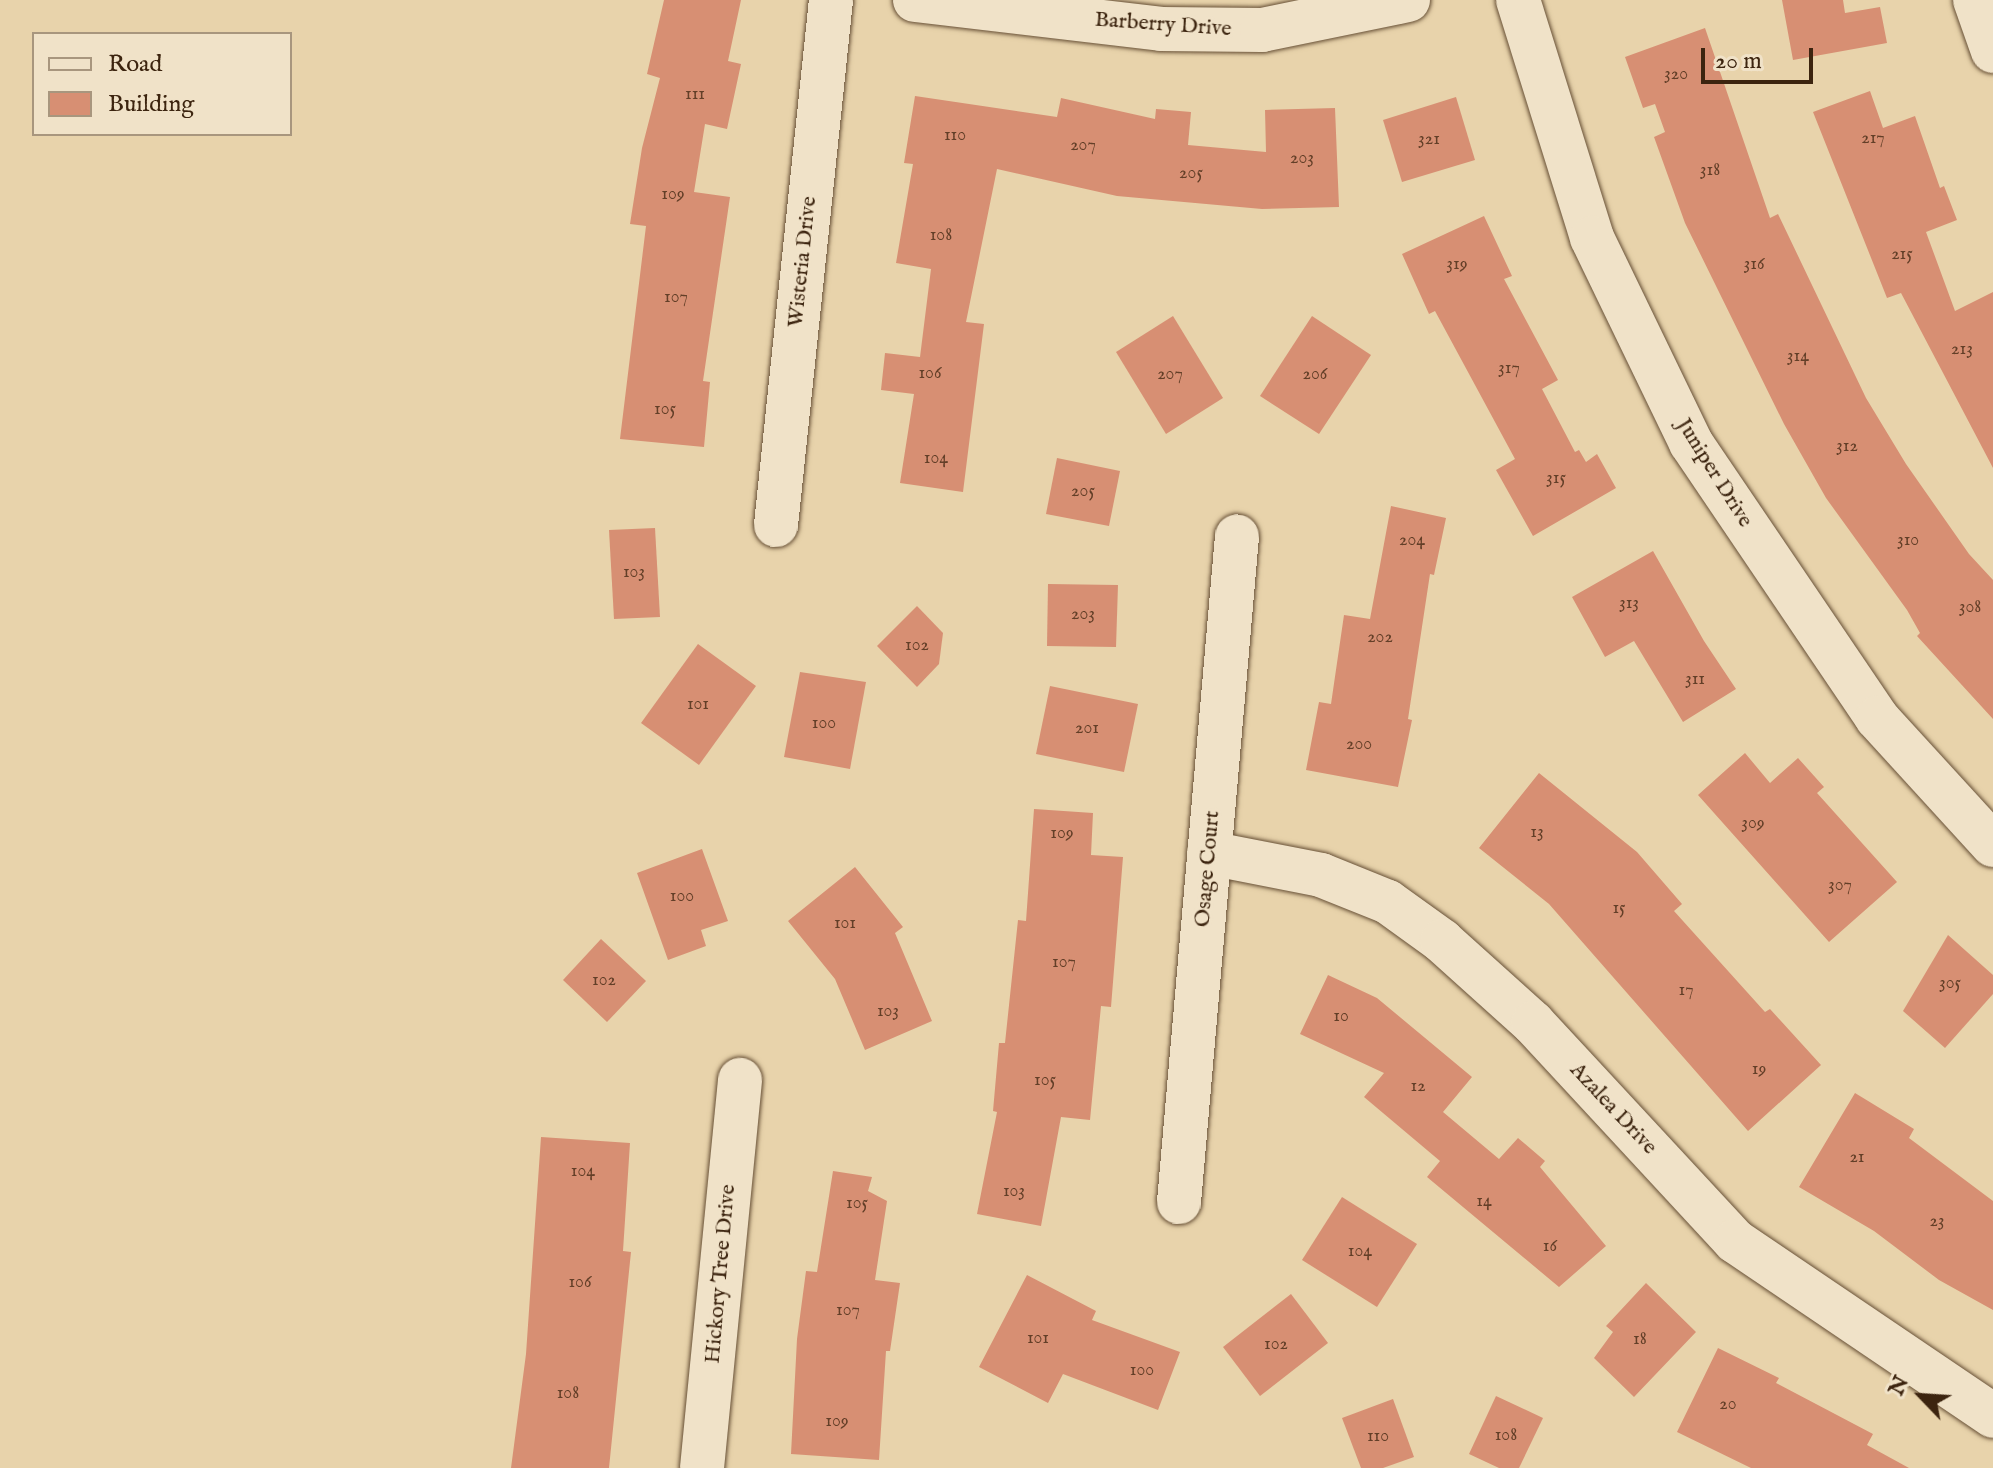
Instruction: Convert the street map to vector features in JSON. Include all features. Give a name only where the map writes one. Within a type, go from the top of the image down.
[{"type":"street","name":"Wisteria Drive","points":[[776,525],[831,0]]},
{"type":"street","name":"Barberry Drive","points":[[915,0],[1161,29],[1262,30],[1408,0]]},
{"type":"street","name":"Juniper Drive","points":[[1518,0],[1592,238],[1691,443],[1877,718],[1993,845]]},
{"type":"street","points":[[1975,0],[1993,51]]},
{"type":"street","name":"Osage Court","points":[[1179,1202],[1237,537]]},
{"type":"street","name":"Azalea Drive","points":[[1209,853],[1321,875],[1388,902],[1432,933],[1533,1023],[1735,1241],[1993,1416]]},
{"type":"street","name":"Hickory Tree Drive","points":[[702,1468],[740,1080]]},
{"type":"building","points":[[664,0],[741,0],[728,61],[741,64],[727,129],[705,124],[694,192],[730,197],[703,381],[710,382],[704,447],[620,439],[646,226],[630,224],[642,148],[660,78],[647,74]]},
{"type":"building","points":[[1782,0],[1843,0],[1845,13],[1880,7],[1887,43],[1793,60]]},
{"type":"building","points":[[1705,28],[1770,218],[1778,214],[1866,398],[1906,464],[1969,554],[1993,580],[1993,719],[1917,636],[1920,633],[1907,610],[1826,498],[1784,424],[1685,223],[1654,137],[1665,132],[1655,104],[1643,108],[1625,57]]},
{"type":"building","points":[[1870,91],[1883,128],[1915,116],[1940,188],[1944,186],[1957,220],[1926,232],[1955,311],[1993,292],[1993,468],[1901,293],[1887,298],[1813,112]]},
{"type":"building","points":[[915,96],[1057,117],[1061,98],[1155,119],[1156,109],[1191,112],[1188,145],[1266,152],[1265,110],[1335,108],[1339,207],[1262,209],[1117,196],[997,169],[966,322],[984,324],[963,492],[900,483],[914,394],[881,390],[885,353],[920,357],[931,269],[896,263],[913,164],[904,163]]},
{"type":"building","points":[[1456,97],[1475,160],[1402,182],[1383,120]]},
{"type":"building","points":[[1484,216],[1512,276],[1504,279],[1558,380],[1542,389],[1575,452],[1579,450],[1586,462],[1597,454],[1616,488],[1533,536],[1496,470],[1515,459],[1435,311],[1429,314],[1402,254]]},
{"type":"building","points":[[1173,316],[1223,398],[1166,434],[1116,352]]},
{"type":"building","points":[[1312,316],[1371,355],[1319,434],[1260,396]]},
{"type":"building","points":[[1057,458],[1120,471],[1109,526],[1046,514]]},
{"type":"building","points":[[1391,506],[1446,518],[1434,575],[1430,574],[1408,719],[1412,720],[1398,787],[1306,770],[1319,702],[1331,704],[1344,615],[1370,619]]},
{"type":"building","points":[[655,528],[660,617],[614,619],[609,530]]},
{"type":"building","points":[[1653,551],[1704,641],[1736,689],[1683,722],[1634,641],[1605,657],[1572,597]]},
{"type":"building","points":[[1048,584],[1118,585],[1116,647],[1047,646]]},
{"type":"building","points":[[917,606],[943,633],[939,664],[917,687],[877,646]]},
{"type":"building","points":[[698,644],[756,686],[699,765],[641,723]]},
{"type":"building","points":[[800,672],[866,682],[850,769],[784,757]]},
{"type":"building","points":[[1050,686],[1138,704],[1124,772],[1036,754]]},
{"type":"building","points":[[1745,753],[1770,783],[1798,758],[1824,787],[1817,793],[1897,882],[1829,942],[1698,795]]},
{"type":"building","points":[[1539,773],[1637,852],[1682,904],[1674,911],[1765,1012],[1770,1009],[1821,1065],[1748,1131],[1549,904],[1479,848]]},
{"type":"building","points":[[1034,809],[1093,813],[1091,855],[1123,857],[1111,1007],[1101,1006],[1090,1120],[1061,1117],[1041,1226],[977,1214],[997,1112],[993,1111],[999,1043],[1005,1043],[1018,920],[1026,921]]},
{"type":"building","points":[[702,849],[728,921],[701,930],[706,946],[668,960],[637,873]]},
{"type":"building","points":[[855,867],[903,927],[895,933],[932,1021],[865,1050],[835,979],[788,921]]},
{"type":"building","points":[[1948,935],[1993,975],[1993,994],[1945,1048],[1903,1011]]},
{"type":"building","points":[[601,939],[646,981],[607,1022],[563,980]]},
{"type":"building","points":[[1328,975],[1377,998],[1472,1077],[1443,1112],[1499,1159],[1518,1138],[1545,1161],[1540,1167],[1606,1246],[1559,1287],[1427,1177],[1440,1161],[1364,1097],[1384,1073],[1300,1034]]},
{"type":"building","points":[[1855,1093],[1914,1129],[1909,1138],[1993,1201],[1993,1310],[1939,1280],[1874,1231],[1799,1187]]},
{"type":"building","points":[[541,1137],[630,1143],[623,1251],[631,1252],[609,1468],[511,1468],[526,1354]]},
{"type":"building","points":[[833,1171],[872,1177],[868,1191],[887,1201],[875,1280],[900,1283],[890,1351],[886,1351],[879,1460],[791,1454],[797,1339],[806,1271],[817,1272]]},
{"type":"building","points":[[1342,1197],[1417,1244],[1377,1307],[1302,1260]]},
{"type":"building","points":[[1027,1275],[1096,1311],[1092,1320],[1180,1352],[1158,1410],[1063,1374],[1048,1403],[979,1367]]},
{"type":"building","points":[[1646,1283],[1696,1332],[1634,1397],[1594,1358],[1613,1332],[1606,1326]]},
{"type":"building","points":[[1291,1294],[1328,1343],[1260,1396],[1223,1347]]},
{"type":"building","points":[[1718,1348],[1779,1378],[1776,1383],[1873,1434],[1867,1445],[1909,1468],[1751,1468],[1677,1432]]},
{"type":"building","points":[[1496,1396],[1543,1418],[1519,1468],[1499,1468],[1469,1454]]},
{"type":"building","points":[[1393,1399],[1414,1457],[1383,1468],[1361,1468],[1342,1418]]}]
